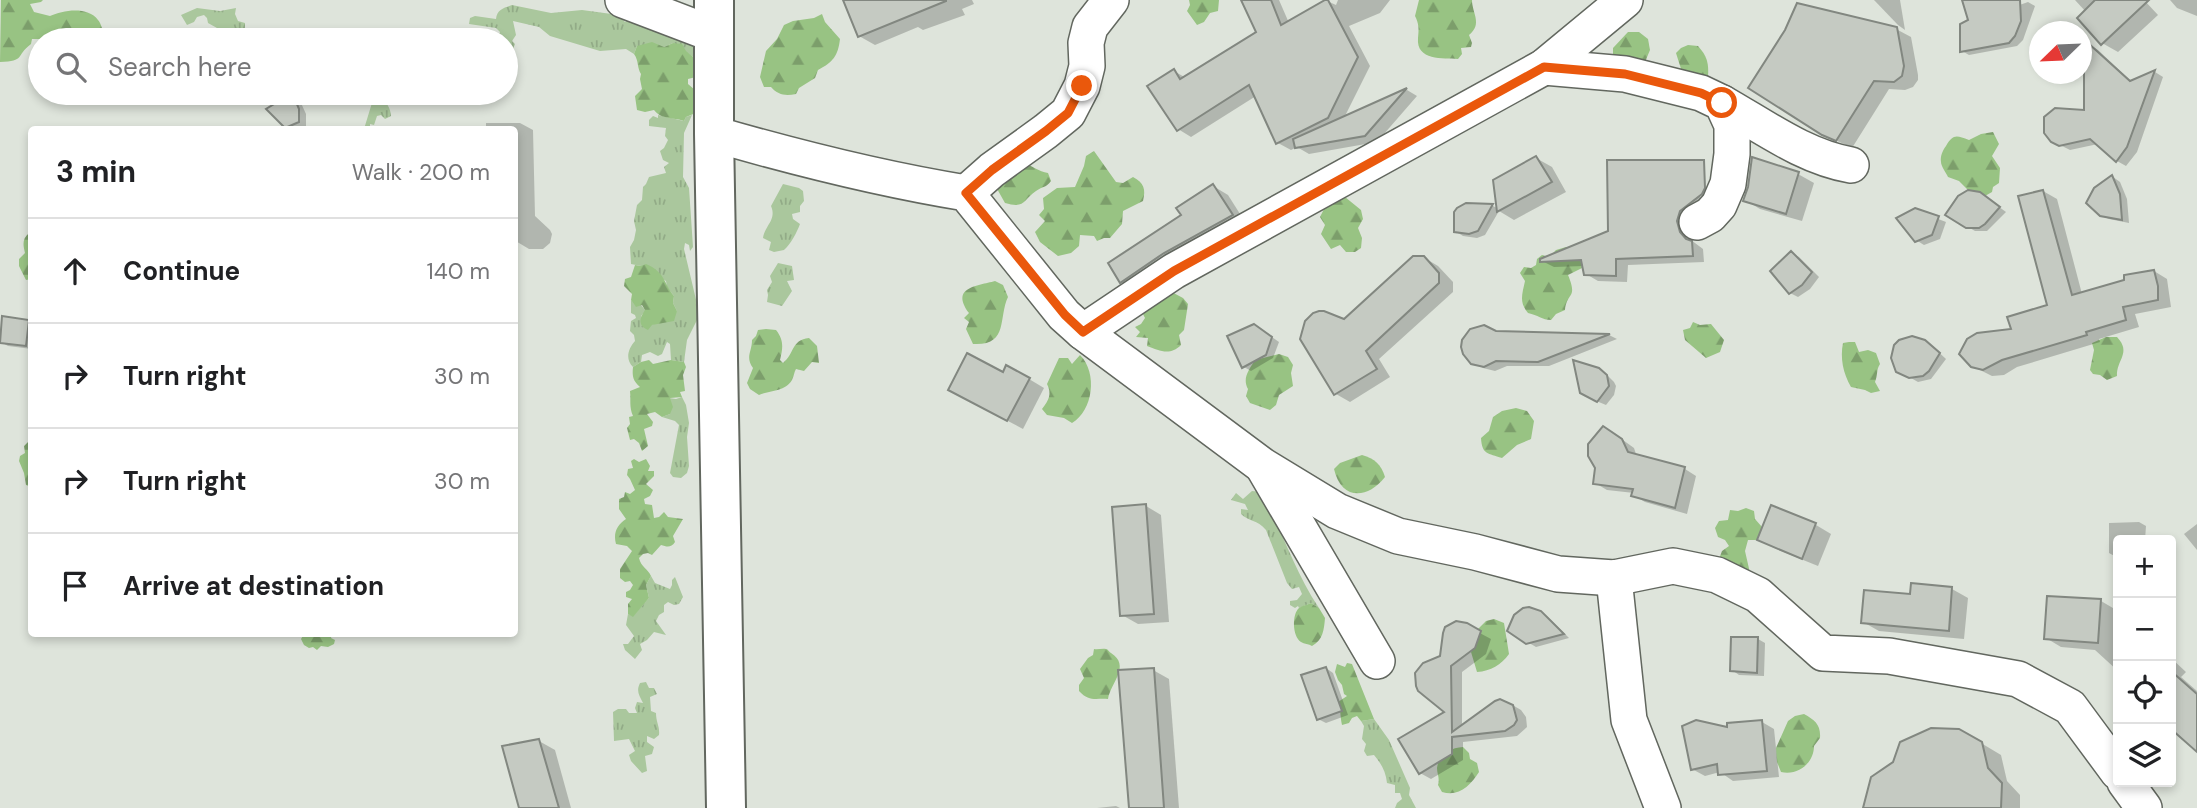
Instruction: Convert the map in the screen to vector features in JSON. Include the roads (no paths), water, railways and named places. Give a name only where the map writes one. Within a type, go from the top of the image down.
[{"type":"highway","points":[[714,17],[726,808]]},
{"type":"street","points":[[623,0],[714,17]]},
{"type":"street","points":[[966,193],[1068,113],[1082,86],[1087,66],[1086,43],[1090,27],[1111,0]]},
{"type":"street","points":[[1083,332],[1174,271],[1544,67],[1625,0]]},
{"type":"street","points":[[1544,67],[1625,74],[1701,93],[1809,153],[1830,162],[1851,166]]},
{"type":"street","points":[[1697,222],[1710,215],[1719,205],[1728,184],[1732,125],[1722,103]]},
{"type":"street","points":[[714,134],[846,169],[966,193],[1065,315],[1083,332],[1263,466],[1337,511],[1398,536],[1475,552],[1558,574],[1614,578],[1673,566],[1717,575],[1758,594],[1823,653],[1889,656],[2018,680],[2070,707],[2113,765]]},
{"type":"street","points":[[1263,466],[1377,661]]},
{"type":"street","points":[[1614,578],[1629,720],[1663,808]]},
{"type":"street","points":[[2129,787],[2144,808]]}]
